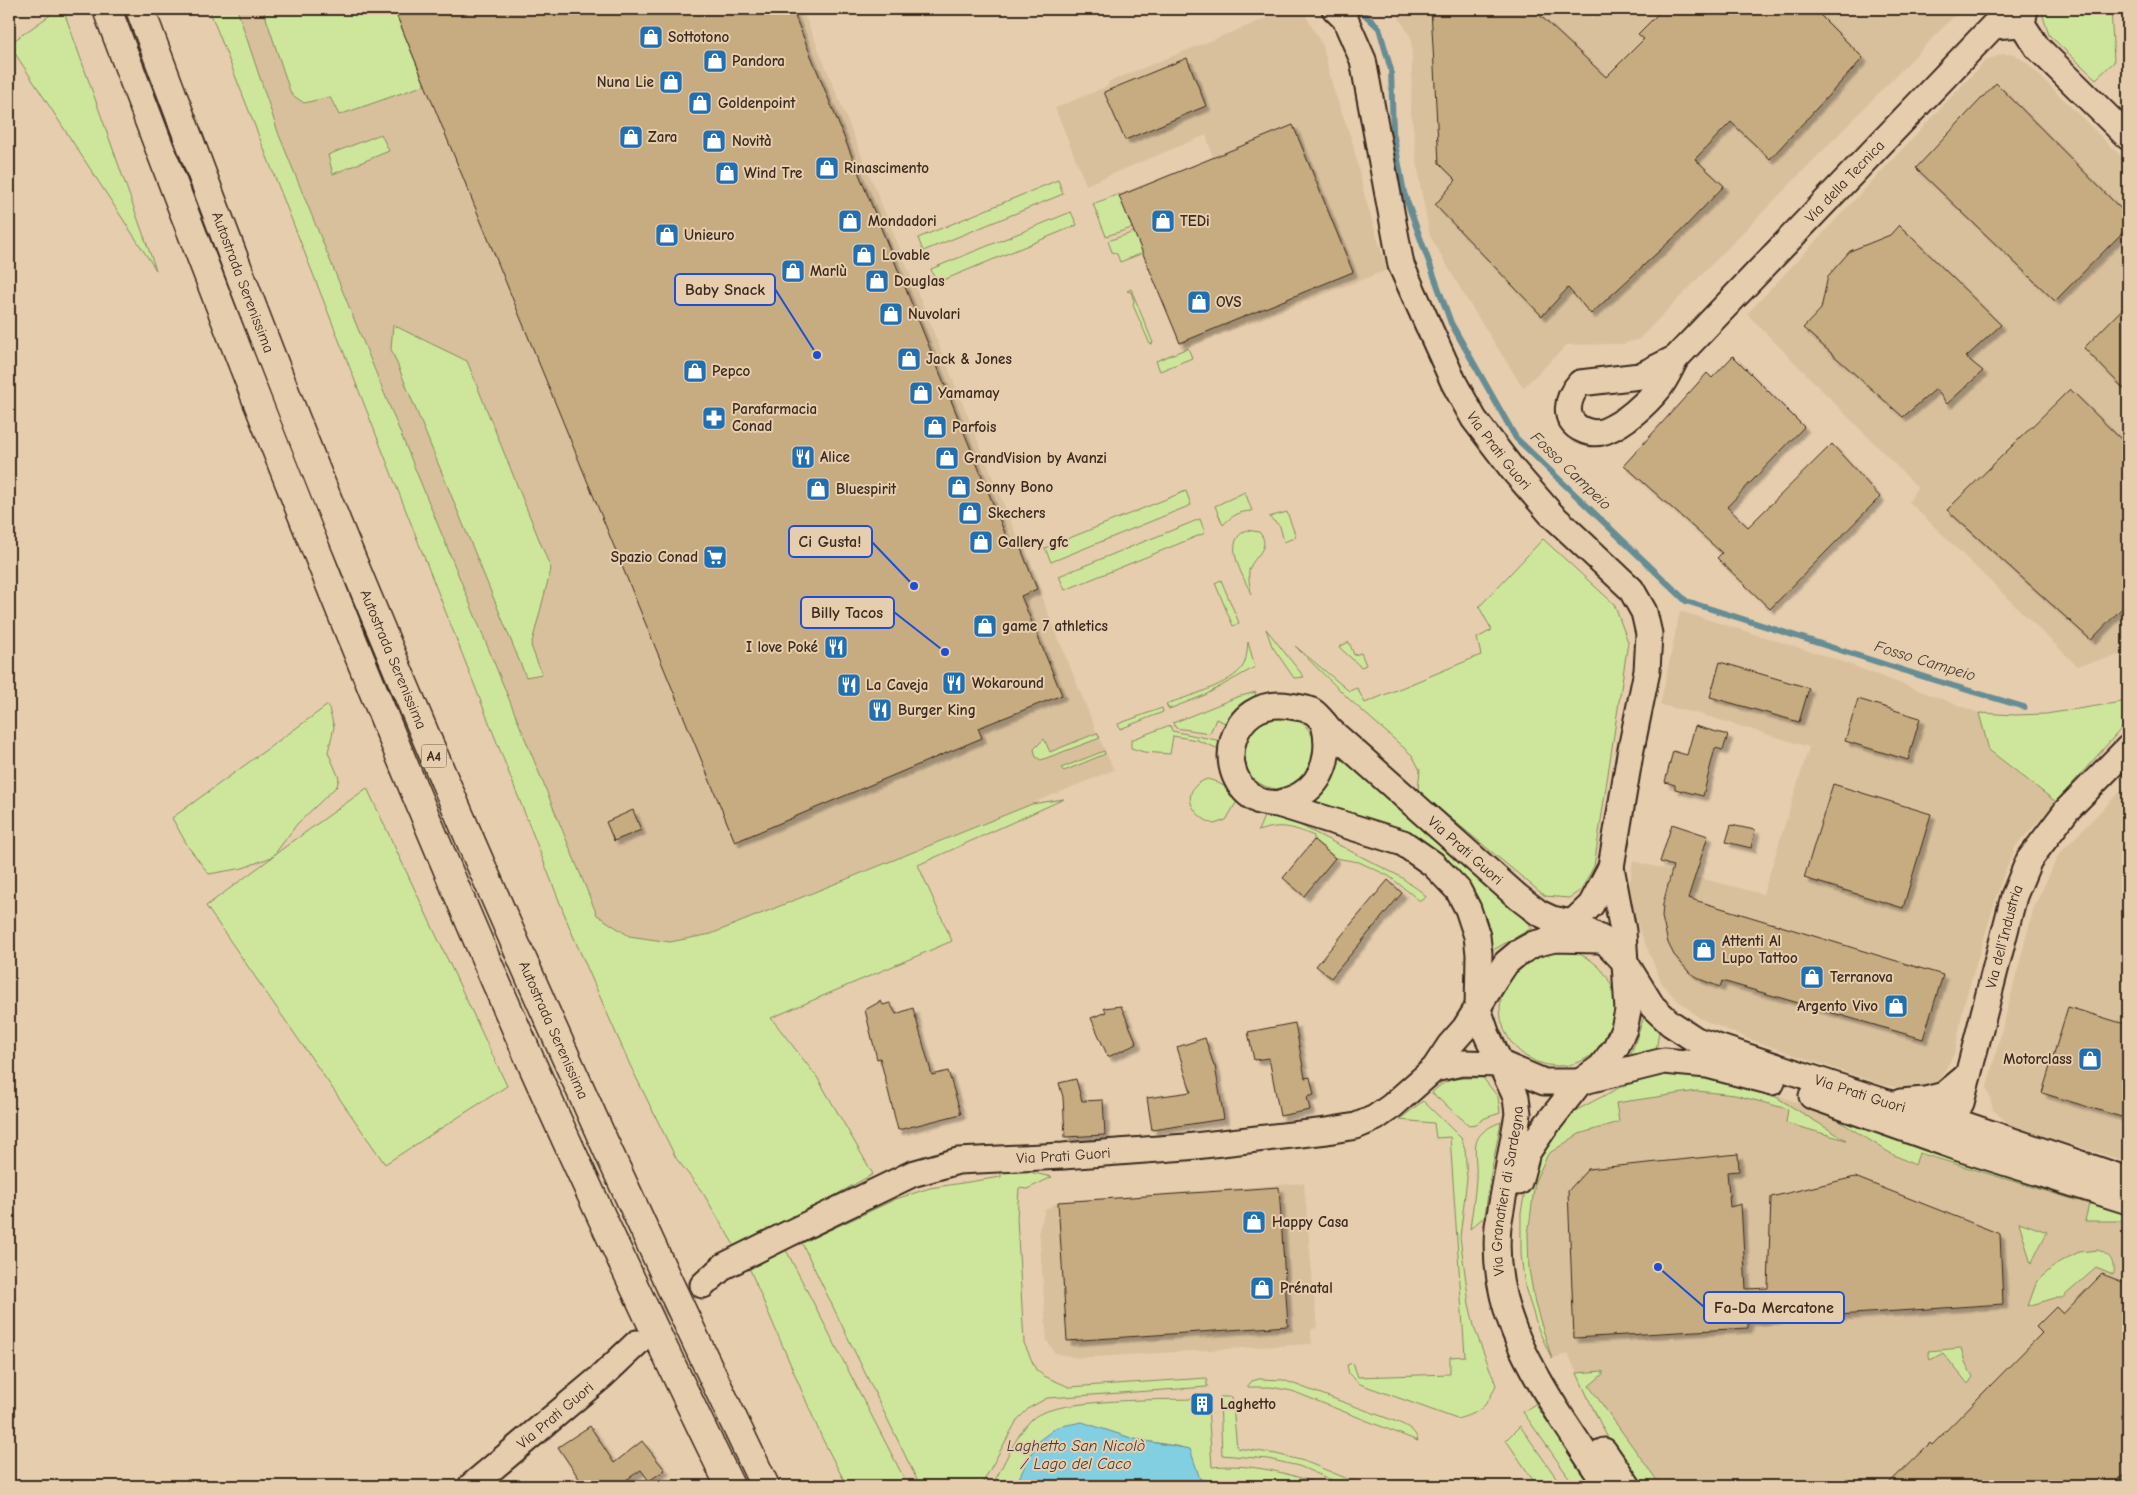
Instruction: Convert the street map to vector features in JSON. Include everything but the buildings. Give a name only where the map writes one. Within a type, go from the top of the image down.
[{"type":"highway","name":"Autostrada Serenissima","points":[[107,9],[229,331],[335,597],[468,918],[658,1338],[730,1486]]},
{"type":"highway","name":"Autostrada Serenissima","points":[[140,9],[243,284],[365,592],[495,901],[685,1321],[766,1486]]},
{"type":"street","name":"Via Prati Guori","points":[[1335,9],[1345,19],[1363,60],[1401,266],[1454,383],[1474,419],[1513,470],[1552,514],[1631,589],[1644,612],[1649,634],[1646,671],[1611,867],[1591,905],[1572,923]]},
{"type":"street","name":"Via della Tecnica","points":[[1676,358],[1993,26],[2023,16],[2037,47],[2128,137]]},
{"type":"street","name":"Via Prati Guori","points":[[1476,936],[1468,910],[1458,890],[1433,864],[1403,844],[1278,804],[1261,802],[1246,793],[1233,775],[1231,747],[1240,724],[1258,708],[1280,704],[1312,711],[1518,897],[1539,913],[1552,919],[1572,923],[1604,940],[1625,962],[1652,1006],[1670,1022],[1696,1040],[1888,1103],[1945,1118],[2128,1180]]},
{"type":"street","points":[[1278,804],[1300,795],[1312,786],[1323,772],[1328,738],[1324,723]]},
{"type":"street","name":"Via dell'Industria","points":[[1945,1118],[1961,1103],[2014,896],[2028,860],[2067,810],[2128,748]]},
{"type":"street","name":"Via Prati Guori","points":[[1611,867],[1623,931],[1625,962]]},
{"type":"street","name":"Via Granatieri di Sardegna","points":[[1476,936],[1479,954],[1478,1009],[1487,1035],[1516,1097],[1518,1114],[1496,1244],[1501,1286],[1511,1326],[1528,1362],[1608,1486]]},
{"type":"street","points":[[1434,1069],[1478,1009],[1506,964],[1534,944],[1555,939],[1604,940]]},
{"type":"street","points":[[1625,962],[1628,1011],[1624,1029],[1616,1048],[1590,1080],[1563,1101],[1528,1153],[1520,1180],[1514,1216],[1513,1245],[1515,1272],[1526,1320],[1557,1382],[1628,1486]]},
{"type":"street","name":"Via Prati Guori","points":[[1590,1080],[1664,1060],[1707,1065],[1776,1083],[1959,1148],[2128,1200]]},
{"type":"street","points":[[1434,1069],[1462,1062],[1500,1064],[1544,1082],[1590,1080]]},
{"type":"street","name":"Via Prati Guori","points":[[703,1285],[724,1266],[912,1174],[958,1161],[1186,1147],[1356,1126],[1375,1118],[1392,1106],[1434,1069]]},
{"type":"street","points":[[1888,1103],[1925,1100],[1944,1095],[1968,1075]]},
{"type":"street","points":[[1776,1083],[1810,1087],[1916,1120],[1932,1121],[1945,1118]]},
{"type":"street","name":"Via Prati Guori","points":[[472,1486],[601,1377],[637,1343]]},
{"type":"shaded area","points":[[237,9],[802,9],[1097,733],[1114,770],[711,934],[670,942],[629,936],[597,915],[279,135]]},
{"type":"shaded area","points":[[1289,9],[1302,9],[1323,46],[1333,88],[1352,140],[1365,197],[1387,270],[1182,350],[1119,194],[1213,158],[1206,135],[1086,185],[1055,108],[1108,86],[1108,82]]},
{"type":"shaded area","points":[[1394,9],[1583,9],[1592,18],[1602,9],[1961,9],[1639,339],[1623,344],[1567,345],[1523,388],[1464,295],[1430,236],[1420,185],[1411,112],[1411,38]]},
{"type":"shaded area","points":[[2002,54],[2014,54],[2026,62],[2128,163],[2128,653],[2077,666],[1909,502],[1917,487],[1747,314],[1985,61]]},
{"type":"shaded area","points":[[1680,611],[1835,659],[1982,714],[1989,750],[2056,802],[2016,846],[2002,879],[1964,1004],[1955,1052],[1940,1080],[1914,1091],[1883,1085],[1751,1040],[1701,1019],[1677,1000],[1662,984],[1633,914],[1628,894],[1633,861],[1763,894],[1809,747],[1696,713],[1660,705]]},
{"type":"shaded area","points":[[2128,783],[2128,1162],[2011,1126],[1993,1110],[1987,1087],[2034,907],[2059,854]]},
{"type":"shaded area","points":[[1632,1081],[1766,1091],[1828,1114],[2128,1211],[2128,1486],[1637,1486],[1592,1408],[1568,1353],[1552,1359],[1539,1331],[1525,1287],[1521,1254],[1521,1212],[1528,1177],[1571,1113]]},
{"type":"shaded area","points":[[1304,1183],[1317,1327],[1311,1330],[1312,1344],[1078,1358],[1055,1353],[1047,1341],[1039,1230],[1045,1210],[1058,1202]]},
{"type":"green space","points":[[59,9],[63,9],[156,270],[9,44]]},
{"type":"green space","points":[[209,9],[237,9],[279,135],[597,915],[629,936],[670,942],[711,934],[1032,804],[1064,799],[918,865],[952,941],[771,1018],[817,1077],[873,1174],[737,1250],[703,1193],[676,1158],[630,1065],[571,931]]},
{"type":"green space","points":[[263,9],[394,9],[425,85],[339,115],[330,97],[304,103],[291,94]]},
{"type":"green space","points":[[2044,9],[2111,9],[2114,62],[2096,79],[2049,35],[2043,16]]},
{"type":"green space","points":[[381,134],[389,151],[333,174],[328,155]]},
{"type":"green space","points":[[1058,180],[1063,194],[923,251],[918,238]]},
{"type":"green space","points":[[1119,194],[1132,228],[1106,236],[1093,204]]},
{"type":"green space","points":[[1071,212],[1077,225],[936,283],[931,269]]},
{"type":"green space","points":[[1134,232],[1143,253],[1120,262],[1117,254],[1112,252],[1108,241]]},
{"type":"green space","points":[[1131,289],[1153,343],[1150,344],[1133,305],[1134,301],[1131,292],[1127,291]]},
{"type":"green space","points":[[393,325],[467,361],[551,569],[531,646],[542,674],[526,677],[391,349]]},
{"type":"green space","points":[[1188,348],[1192,358],[1160,371],[1156,361]]},
{"type":"green space","points":[[1186,491],[1191,505],[1051,562],[1045,548]]},
{"type":"green space","points":[[1245,492],[1252,511],[1236,515],[1223,525],[1215,506]]},
{"type":"green space","points":[[1287,512],[1296,537],[1284,542],[1280,526],[1269,517]]},
{"type":"green space","points":[[1200,519],[1205,533],[1065,590],[1059,576]]},
{"type":"green space","points":[[1247,530],[1259,532],[1264,543],[1261,552],[1249,570],[1251,594],[1239,568],[1235,550],[1239,535]]},
{"type":"green space","points":[[1543,539],[1614,604],[1628,642],[1594,866],[1581,890],[1569,898],[1545,896],[1418,791],[1420,770],[1412,755],[1349,699],[1295,646],[1349,691],[1357,688],[1365,703],[1481,655],[1477,638],[1492,630],[1479,607]]},
{"type":"green space","points":[[1221,580],[1239,623],[1233,626],[1215,583]]},
{"type":"green space","points":[[1266,629],[1304,677],[1294,678],[1272,646]]},
{"type":"green space","points":[[1248,642],[1255,667],[1205,695],[1169,709],[1166,704],[1220,684],[1238,673],[1243,666],[1247,654]]},
{"type":"green space","points":[[1349,642],[1354,655],[1361,653],[1366,665],[1361,667],[1339,647]]},
{"type":"green space","points":[[1256,692],[1255,696],[1240,707],[1228,724],[1216,719],[1210,733],[1176,728],[1173,723],[1237,697]]},
{"type":"green space","points":[[2128,701],[2128,721],[2056,802],[1989,750],[1979,713],[2046,714]]},
{"type":"green space","points":[[328,705],[334,727],[328,752],[339,778],[337,786],[297,824],[274,855],[367,788],[507,1086],[385,1164],[206,906],[274,856],[243,868],[209,874],[189,848],[172,818]]},
{"type":"green space","points":[[1162,708],[1163,712],[1120,729],[1118,724]]},
{"type":"green space","points":[[1279,715],[1300,721],[1310,731],[1316,752],[1310,773],[1300,783],[1279,789],[1258,783],[1248,773],[1242,752],[1248,731],[1258,721]]},
{"type":"green space","points":[[1170,725],[1172,731],[1221,741],[1219,749],[1197,740],[1173,736],[1170,754],[1144,752],[1131,748],[1131,740]]},
{"type":"green space","points":[[1097,733],[1100,738],[1041,760],[1036,757],[1034,749],[1044,739],[1050,752]]},
{"type":"green space","points":[[1104,751],[1105,754],[1064,771],[1061,768]]},
{"type":"green space","points":[[1338,752],[1532,928],[1493,950],[1482,909],[1470,885],[1453,865],[1433,849],[1410,836],[1360,817],[1310,802]]},
{"type":"green space","points":[[1207,779],[1399,876],[1426,897],[1420,901],[1389,876],[1359,862],[1335,858],[1314,840],[1314,836],[1287,827],[1274,827],[1258,831],[1265,814],[1237,801],[1226,820],[1214,824],[1206,820],[1194,809],[1190,796],[1198,784]]},
{"type":"green space","points":[[1558,950],[1580,955],[1599,967],[1611,986],[1616,1008],[1611,1030],[1599,1049],[1580,1061],[1558,1066],[1536,1061],[1517,1049],[1505,1030],[1500,1008],[1505,986],[1517,967],[1536,955]]},
{"type":"green space","points":[[1644,1017],[1659,1031],[1656,1051],[1630,1057]]},
{"type":"green space","points":[[1674,1071],[1697,1072],[1766,1091],[1846,1140],[1786,1123],[1788,1109],[1735,1095],[1697,1091],[1616,1103],[1619,1122],[1579,1134],[1548,1154],[1535,1181],[1528,1235],[1529,1269],[1535,1304],[1552,1359],[1539,1331],[1525,1287],[1521,1254],[1521,1212],[1534,1158],[1571,1113],[1632,1081]]},
{"type":"green space","points":[[1483,1078],[1498,1097],[1500,1113],[1485,1118],[1476,1124],[1469,1125],[1432,1093],[1443,1083],[1455,1079]]},
{"type":"green space","points":[[1423,1101],[1461,1138],[1465,1149],[1467,1178],[1460,1237],[1469,1304],[1475,1330],[1496,1385],[1482,1408],[1457,1419],[1360,1384],[1349,1374],[1347,1365],[1353,1363],[1358,1377],[1450,1374],[1450,1357],[1465,1356],[1450,1137],[1436,1138],[1434,1123],[1399,1120]]},
{"type":"green space","points":[[1828,1114],[2128,1211],[2128,1221],[2085,1221],[2089,1204],[1919,1153],[1915,1165],[1890,1153]]},
{"type":"green space","points":[[1501,1122],[1485,1216],[1470,1229],[1476,1179],[1476,1145],[1482,1133]]},
{"type":"green space","points":[[1001,1170],[1020,1170],[1052,1177],[1027,1189],[1019,1188],[1017,1218],[1024,1343],[1036,1370],[1044,1376],[1069,1387],[1207,1378],[1207,1387],[1047,1398],[1029,1408],[1017,1420],[981,1486],[920,1486],[802,1243],[896,1199],[930,1188],[1001,1177]]},
{"type":"green space","points":[[2019,1222],[2047,1232],[2031,1264]]},
{"type":"green space","points":[[786,1250],[908,1486],[847,1486],[822,1438],[748,1265]]},
{"type":"green space","points":[[2098,1250],[2111,1259],[2113,1275],[2096,1268],[2062,1298],[2055,1298],[2028,1306],[2037,1281],[2059,1262],[2079,1252]]},
{"type":"green space","points":[[1961,1348],[1965,1362],[1973,1377],[1968,1384],[1943,1353],[1930,1360],[1928,1351]]},
{"type":"green space","points":[[1603,1371],[1603,1374],[1589,1386],[1661,1486],[1637,1486],[1604,1431],[1577,1373]]},
{"type":"green space","points":[[1259,1379],[1283,1380],[1405,1425],[1412,1430],[1418,1441],[1292,1391],[1271,1387],[1247,1387],[1252,1381]]},
{"type":"green space","points":[[1220,1397],[1232,1397],[1237,1448],[1276,1454],[1304,1461],[1365,1486],[1346,1486],[1299,1466],[1268,1459],[1222,1455]]},
{"type":"green space","points":[[1195,1399],[1196,1409],[1208,1408],[1212,1467],[1241,1466],[1270,1470],[1325,1486],[1230,1486],[1200,1479],[1190,1484],[1181,1447],[1134,1439],[1086,1424],[1028,1486],[992,1486],[1019,1435],[1031,1420],[1042,1413],[1083,1404],[1134,1400]]},
{"type":"green space","points":[[1535,1404],[1592,1486],[1575,1486],[1523,1412]]},
{"type":"green space","points":[[1520,1426],[1562,1486],[1537,1486],[1506,1440]]},
{"type":"water","name":"Laghetto San Nicolò / Lago del Caco","points":[[1082,1422],[1134,1439],[1190,1449],[1200,1479],[1230,1486],[1015,1486],[1037,1442],[1057,1427]]},
{"type":"waterway","name":"Fosso Campeio","points":[[1359,9],[1379,28],[1391,70],[1393,132],[1404,193],[1451,323],[1516,438],[1686,601],[2024,707]]},
{"type":"tunnel","points":[[639,1341],[703,1285]]},
{"type":"place","name":"Sottotono","points":[[651,37]]},
{"type":"place","name":"Pandora","points":[[715,61]]},
{"type":"place","name":"Nuna Lie","points":[[671,82]]},
{"type":"place","name":"Goldenpoint","points":[[700,103]]},
{"type":"place","name":"Zara","points":[[631,137]]},
{"type":"place","name":"Novità","points":[[714,141]]},
{"type":"place","name":"Rinascimento","points":[[827,168]]},
{"type":"place","name":"Wind Tre","points":[[727,173]]},
{"type":"place","name":"Mondadori","points":[[850,221]]},
{"type":"place","name":"TEDi","points":[[1163,221]]},
{"type":"place","name":"Unieuro","points":[[667,235]]},
{"type":"place","name":"Lovable","points":[[864,255]]},
{"type":"place","name":"Marlù","points":[[793,271]]},
{"type":"place","name":"Douglas","points":[[877,281]]},
{"type":"place","name":"OVS","points":[[1199,302]]},
{"type":"place","name":"Nuvolari","points":[[891,314]]},
{"type":"place","name":"Baby Snack","points":[[817,355]]},
{"type":"place","name":"Jack & Jones","points":[[909,359]]},
{"type":"place","name":"Pepco","points":[[695,371]]},
{"type":"place","name":"Yamamay","points":[[921,393]]},
{"type":"place","name":"Parafarmacia Conad","points":[[714,418]]},
{"type":"place","name":"Parfois","points":[[935,427]]},
{"type":"place","name":"Alice","points":[[803,457]]},
{"type":"place","name":"GrandVision by Avanzi","points":[[947,458]]},
{"type":"place","name":"Sonny Bono","points":[[959,487]]},
{"type":"place","name":"Bluespirit","points":[[818,489]]},
{"type":"place","name":"Skechers","points":[[970,513]]},
{"type":"place","name":"Gallery gfc","points":[[981,542]]},
{"type":"place","name":"Spazio Conad","points":[[715,557]]},
{"type":"place","name":"Ci Gusta!","points":[[914,586]]},
{"type":"place","name":"game 7 athletics","points":[[985,626]]},
{"type":"place","name":"I love Poké","points":[[836,647]]},
{"type":"place","name":"Billy Tacos","points":[[945,652]]},
{"type":"place","name":"Wokaround","points":[[954,683]]},
{"type":"place","name":"La Caveja","points":[[849,685]]},
{"type":"place","name":"Burger King","points":[[880,710]]},
{"type":"place","name":"Attenti Al Lupo Tattoo","points":[[1704,950]]},
{"type":"place","name":"Terranova","points":[[1812,977]]},
{"type":"place","name":"Argento Vivo","points":[[1896,1006]]},
{"type":"place","name":"Motorclass","points":[[2090,1059]]},
{"type":"place","name":"Happy Casa","points":[[1254,1222]]},
{"type":"place","name":"Fa-Da Mercatone","points":[[1658,1267]]},
{"type":"place","name":"Prénatal","points":[[1262,1288]]},
{"type":"place","name":"Laghetto","points":[[1202,1404]]}]
